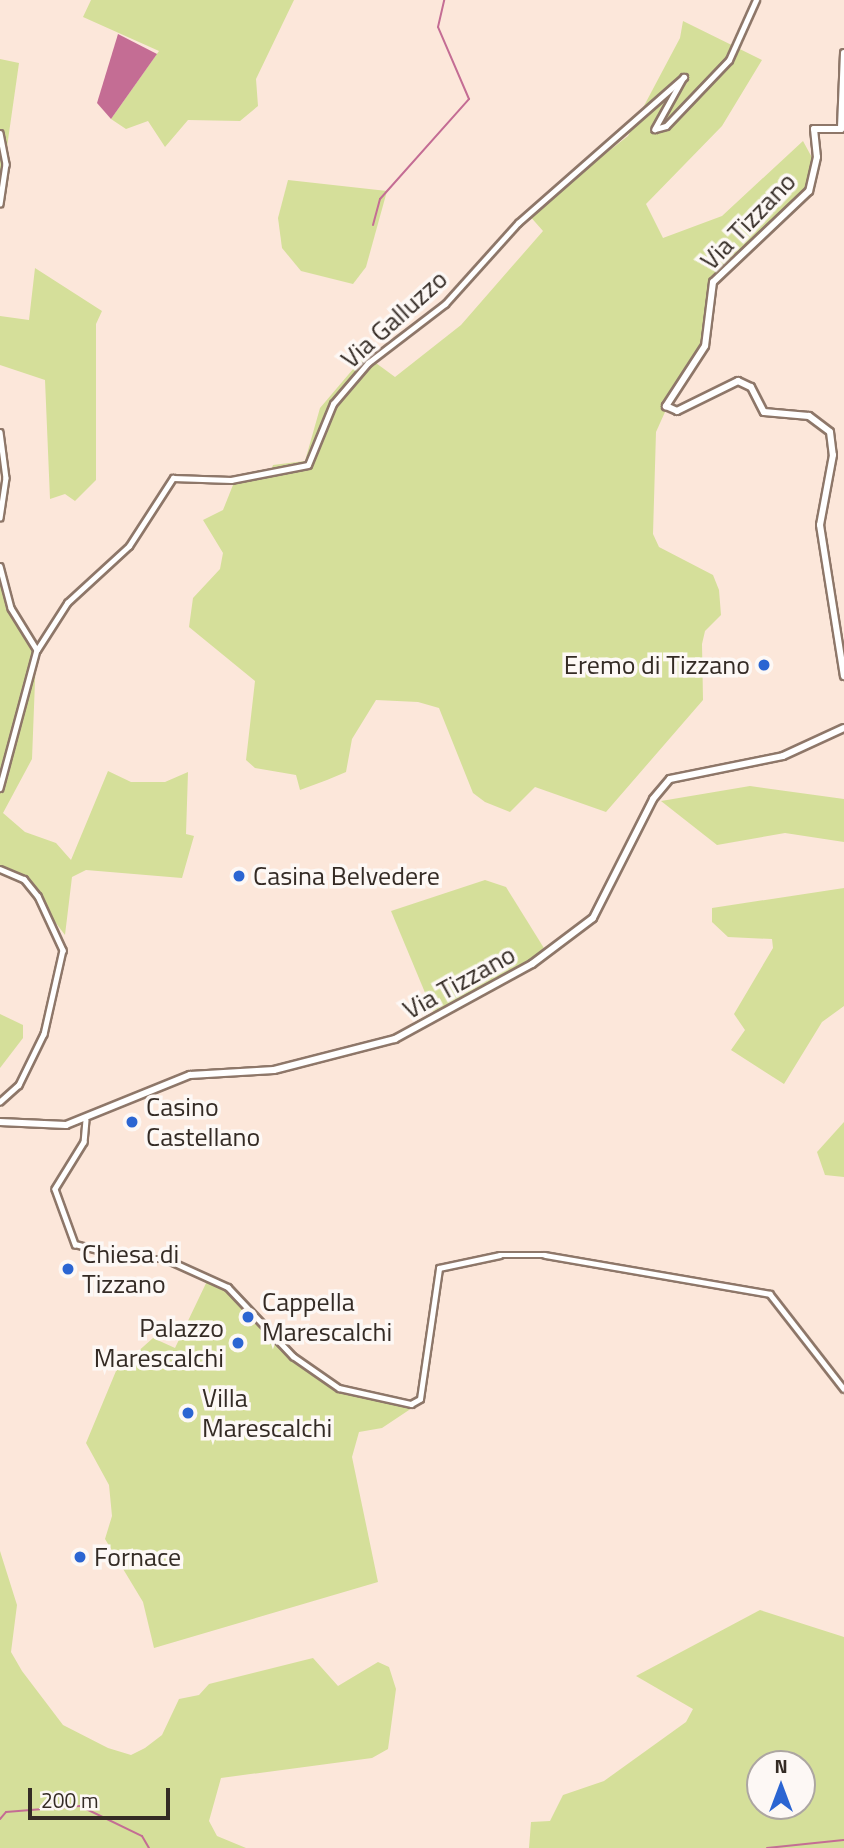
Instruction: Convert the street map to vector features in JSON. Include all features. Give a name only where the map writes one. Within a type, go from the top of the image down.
[{"type":"street","name":"Via Galluzzo","points":[[37,650],[66,603],[129,546],[173,478],[231,480],[308,466],[333,404],[369,363],[445,304],[518,223],[684,77],[655,129],[666,126],[729,60],[756,0]]},
{"type":"street","name":"Via Tizzano","points":[[844,53],[841,129],[814,129],[817,157],[809,191],[713,282],[705,346],[666,407],[677,411],[738,381],[751,387],[764,412],[809,416],[830,432],[833,455],[820,525],[844,677]]},
{"type":"street","points":[[0,133],[6,164],[0,204]]},
{"type":"street","points":[[0,432],[6,478],[0,518]]},
{"type":"street","points":[[0,566],[6,596],[37,650],[0,788]]},
{"type":"street","name":"Via Tizzano","points":[[0,1122],[86,1120],[190,1075],[274,1070],[377,1047],[464,1005],[593,918],[653,799],[670,779],[783,756],[844,728]]},
{"type":"street","points":[[0,870],[24,879],[38,896],[63,950],[44,1034],[19,1085],[0,1102]]},
{"type":"street","points":[[86,1120],[84,1142],[55,1189],[75,1244],[133,1259],[166,1259],[228,1287],[293,1356],[339,1388],[411,1404],[420,1399],[439,1268],[500,1255],[545,1255],[770,1294],[844,1389]]},
{"type":"green space","points":[[91,0],[294,0],[256,79],[258,106],[240,121],[188,120],[165,147],[148,121],[126,129],[111,119],[159,51],[83,17]]},
{"type":"green space","points":[[683,21],[762,60],[722,126],[646,204],[663,238],[722,216],[803,141],[816,165],[808,191],[711,284],[702,357],[674,392],[656,432],[653,534],[659,547],[713,575],[719,590],[721,615],[705,631],[702,644],[703,700],[606,812],[535,787],[510,812],[485,802],[473,793],[439,708],[418,702],[376,700],[352,739],[346,772],[327,780],[300,790],[296,775],[255,768],[246,760],[255,681],[189,627],[193,598],[220,569],[223,553],[203,520],[223,510],[235,480],[269,476],[273,465],[305,461],[320,408],[365,355],[395,377],[461,325],[543,231],[528,214],[628,136],[680,38]]},
{"type":"green space","points":[[0,59],[19,63],[0,196]]},
{"type":"green space","points":[[288,180],[387,191],[366,267],[353,284],[301,271],[282,248],[278,218]]},
{"type":"green space","points":[[35,268],[102,311],[96,324],[96,480],[75,501],[65,494],[50,499],[45,380],[0,365],[0,316],[29,320]]},
{"type":"green space","points":[[0,573],[12,615],[36,655],[32,759],[3,813],[25,832],[56,843],[71,860],[108,771],[131,782],[165,782],[188,772],[186,834],[194,836],[182,878],[86,870],[72,877],[65,935],[21,877],[0,872]]},
{"type":"green space","points":[[750,786],[844,799],[844,842],[785,833],[717,845],[661,801]]},
{"type":"green space","points":[[485,880],[506,887],[547,953],[436,1019],[391,911]]},
{"type":"green space","points":[[844,888],[844,1006],[822,1022],[784,1084],[731,1050],[745,1030],[734,1014],[773,948],[772,939],[728,937],[712,922],[712,908]]},
{"type":"green space","points":[[0,1014],[23,1025],[23,1038],[0,1068]]},
{"type":"green space","points":[[844,1122],[844,1177],[825,1175],[817,1152]]},
{"type":"green space","points":[[209,1277],[248,1306],[324,1383],[415,1406],[382,1428],[359,1432],[352,1457],[378,1582],[154,1648],[143,1602],[105,1539],[112,1516],[109,1485],[86,1443],[116,1371],[153,1338],[175,1348]]},
{"type":"green space","points":[[0,1551],[17,1605],[11,1652],[63,1725],[108,1748],[131,1755],[145,1748],[162,1735],[179,1699],[199,1695],[209,1684],[313,1658],[338,1686],[378,1662],[389,1667],[396,1689],[388,1749],[372,1758],[221,1778],[209,1821],[217,1836],[246,1848],[0,1848]]},
{"type":"green space","points":[[760,1610],[844,1637],[844,1848],[529,1848],[531,1822],[550,1821],[563,1795],[604,1781],[686,1722],[693,1709],[636,1676]]},
{"type":"shaded area","points":[[118,34],[157,54],[111,119],[97,103]]},
{"type":"waterway","points":[[373,225],[380,199],[469,99],[438,27],[444,0]]},
{"type":"waterway","points":[[0,1819],[6,1812],[80,1806],[142,1836],[149,1848]]},
{"type":"waterway","points":[[767,1848],[844,1840]]},
{"type":"place","name":"Eremo di Tizzano","points":[[764,665]]},
{"type":"place","name":"Casina Belvedere","points":[[239,876]]},
{"type":"place","name":"Casino Castellano","points":[[132,1122]]},
{"type":"place","name":"Chiesa di Tizzano","points":[[68,1269]]},
{"type":"place","name":"Cappella Marescalchi","points":[[248,1317]]},
{"type":"place","name":"Palazzo Marescalchi","points":[[238,1343]]},
{"type":"place","name":"Villa Marescalchi","points":[[188,1413]]},
{"type":"place","name":"Fornace","points":[[80,1557]]}]
